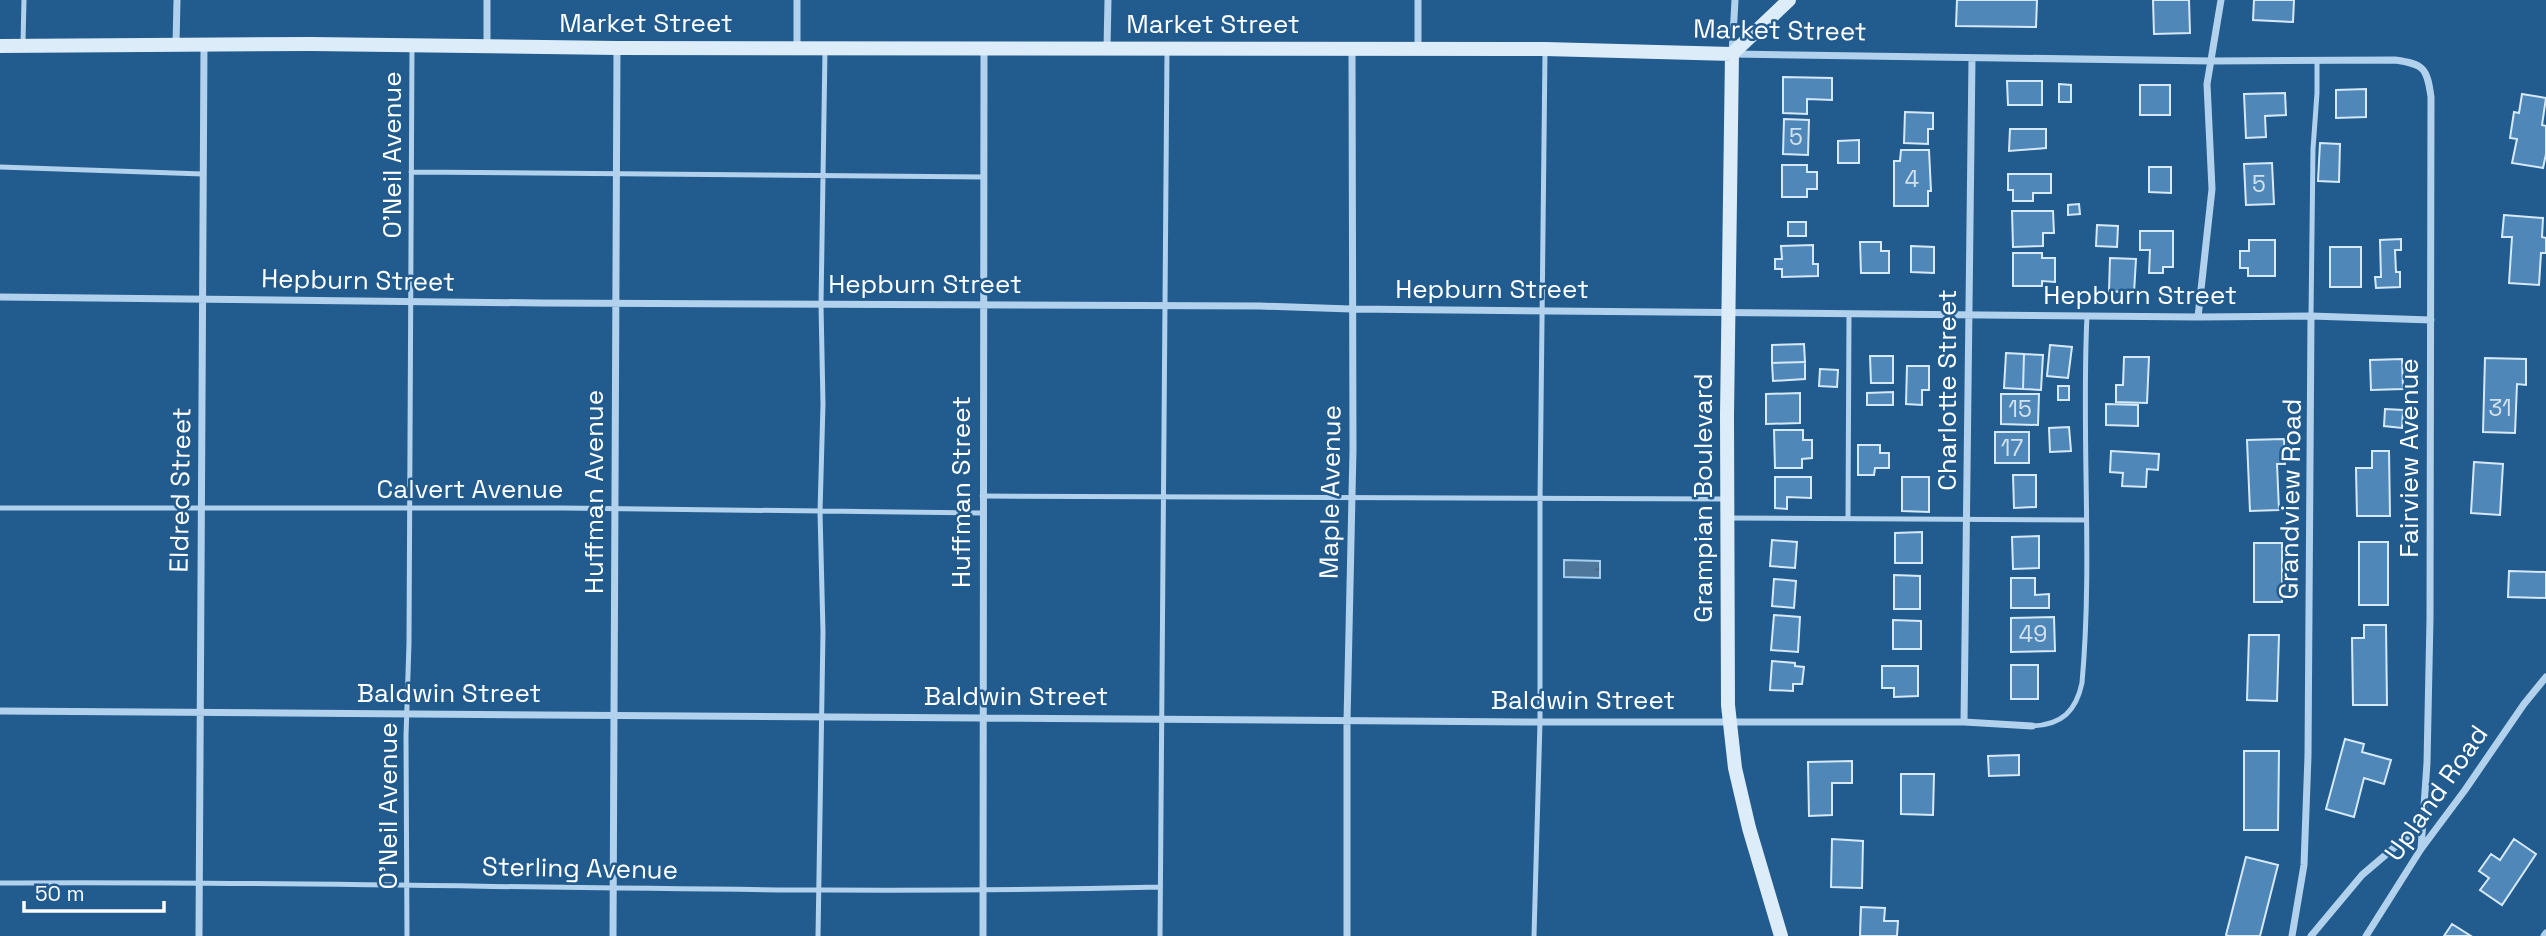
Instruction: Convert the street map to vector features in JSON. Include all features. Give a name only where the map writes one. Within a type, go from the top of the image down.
[{"type":"main road","points":[[1732,54],[1789,0]]},
{"type":"main road","name":"Market Street","points":[[0,46],[1418,48],[1732,54]]},
{"type":"main road","name":"Grampian Boulevard","points":[[1732,54],[1727,415],[1729,518],[1726,651],[1729,722],[1735,768],[1749,828],[1781,936]]},
{"type":"street","points":[[176,45],[177,0]]},
{"type":"street","points":[[487,0],[487,47]]},
{"type":"street","points":[[797,0],[797,47]]},
{"type":"street","points":[[1107,48],[1108,0]]},
{"type":"street","points":[[1418,0],[1418,48]]},
{"type":"street","points":[[1732,54],[1735,0]]},
{"type":"street","points":[[2198,317],[2212,189],[2207,84],[2221,0]]},
{"type":"street","name":"Eldred Street","points":[[199,936],[204,45]]},
{"type":"street","name":"Huffman Street","points":[[982,936],[984,47]]},
{"type":"street","name":"Huffman Avenue","points":[[613,936],[617,48]]},
{"type":"street","name":"Maple Avenue","points":[[1347,936],[1352,497],[1352,48]]},
{"type":"street","name":"Market Street","points":[[1732,54],[2212,61],[2395,60],[2416,63],[2424,68]]},
{"type":"street","name":"Charlotte Street","points":[[1964,722],[1972,58]]},
{"type":"street","name":"Fairview Avenue","points":[[2421,849],[2427,763],[2430,619],[2431,97],[2424,68]]},
{"type":"street","name":"Hepburn Street","points":[[0,297],[202,301],[1260,306],[1730,313],[2311,316],[2431,320]]},
{"type":"street","name":"Grandview Road","points":[[2292,936],[2304,865],[2308,756],[2311,316]]},
{"type":"street","name":"Upland Road","points":[[2365,936],[2421,849],[2546,677]]},
{"type":"street","name":"Baldwin Street","points":[[0,711],[1348,721],[1964,722],[2032,726]]},
{"type":"street","points":[[2311,936],[2362,875],[2423,822]]},
{"type":"lane","points":[[22,46],[24,0]]},
{"type":"lane","name":"O'Neil Avenue","points":[[407,936],[406,715],[410,643],[412,46]]},
{"type":"lane","points":[[818,936],[823,632],[820,512],[825,47]]},
{"type":"lane","points":[[1160,936],[1167,48]]},
{"type":"lane","points":[[1534,936],[1540,722],[1545,49]]},
{"type":"lane","name":"Grandview Road","points":[[2311,316],[2317,61]]},
{"type":"lane","points":[[0,167],[203,174]]},
{"type":"lane","points":[[411,172],[984,177]]},
{"type":"lane","points":[[1848,518],[1849,314]]},
{"type":"lane","points":[[2032,726],[2057,723],[2066,717],[2079,696],[2085,653],[2084,381],[2088,316]]},
{"type":"lane","points":[[982,496],[1728,499]]},
{"type":"lane","name":"Calvert Avenue","points":[[0,508],[740,509],[982,513]]},
{"type":"lane","points":[[1729,518],[2086,520]]},
{"type":"lane","name":"Sterling Avenue","points":[[0,883],[199,882],[613,888],[1159,887]]},
{"type":"water","points":[[1564,560],[1600,561],[1600,578],[1564,577]]},
{"type":"building","points":[[1957,0],[2037,0],[2036,27],[1956,26]]},
{"type":"building","points":[[2153,0],[2189,0],[2190,33],[2154,34]]},
{"type":"building","points":[[2254,0],[2294,0],[2293,22],[2253,20]]},
{"type":"building","points":[[1783,77],[1832,78],[1832,100],[1807,99],[1807,114],[1783,113]]},
{"type":"building","points":[[2007,81],[2042,81],[2042,105],[2008,105]]},
{"type":"building","points":[[2059,84],[2071,85],[2071,102],[2059,102]]},
{"type":"building","points":[[2140,85],[2170,85],[2170,115],[2140,115]]},
{"type":"building","points":[[2366,89],[2366,117],[2336,118],[2336,90]]},
{"type":"building","points":[[2285,93],[2286,115],[2265,116],[2266,137],[2246,138],[2244,94]]},
{"type":"building","points":[[2522,94],[2546,98],[2542,125],[2546,126],[2543,168],[2512,163],[2517,139],[2510,138],[2514,112],[2519,113]]},
{"type":"building","points":[[1905,112],[1933,113],[1933,129],[1928,129],[1928,144],[1904,143]]},
{"type":"building","points":[[1784,119],[1809,120],[1808,155],[1783,154]]},
{"type":"building","points":[[2010,129],[2046,129],[2046,148],[2009,151]]},
{"type":"building","points":[[1859,140],[1859,163],[1838,163],[1838,141]]},
{"type":"building","points":[[2320,143],[2340,144],[2339,182],[2318,181]]},
{"type":"building","points":[[1901,150],[1929,150],[1931,191],[1928,191],[1928,206],[1894,206],[1894,161],[1900,161]]},
{"type":"building","points":[[2272,163],[2274,204],[2246,205],[2244,164]]},
{"type":"building","points":[[1782,165],[1807,165],[1807,172],[1817,172],[1817,189],[1807,189],[1807,197],[1782,197]]},
{"type":"building","points":[[2149,167],[2171,167],[2171,193],[2149,192]]},
{"type":"building","points":[[2008,174],[2051,174],[2051,193],[2033,193],[2033,201],[2013,201],[2013,190],[2008,190]]},
{"type":"building","points":[[2079,204],[2080,214],[2068,215],[2068,205]]},
{"type":"building","points":[[2012,211],[2053,211],[2054,233],[2043,233],[2043,246],[2013,247]]},
{"type":"building","points":[[2504,215],[2543,218],[2542,237],[2546,238],[2546,253],[2541,253],[2539,285],[2509,283],[2512,237],[2502,237]]},
{"type":"building","points":[[1788,222],[1806,222],[1806,236],[1788,236]]},
{"type":"building","points":[[2097,225],[2118,226],[2117,247],[2096,246]]},
{"type":"building","points":[[2140,231],[2173,231],[2173,267],[2163,267],[2163,273],[2149,273],[2150,250],[2140,250]]},
{"type":"building","points":[[2401,239],[2401,250],[2395,250],[2400,287],[2376,288],[2375,277],[2381,277],[2380,240]]},
{"type":"building","points":[[2249,240],[2275,240],[2275,276],[2248,276],[2248,268],[2240,268],[2240,251],[2249,251]]},
{"type":"building","points":[[1860,242],[1881,242],[1881,251],[1889,251],[1889,273],[1861,273]]},
{"type":"building","points":[[1813,245],[1813,264],[1818,264],[1818,276],[1782,277],[1782,269],[1775,269],[1775,259],[1782,259],[1781,246]]},
{"type":"building","points":[[1911,246],[1934,247],[1934,273],[1911,272]]},
{"type":"building","points":[[2330,247],[2361,247],[2361,287],[2330,287]]},
{"type":"building","points":[[2013,253],[2042,253],[2042,258],[2055,258],[2055,282],[2042,281],[2042,286],[2013,286]]},
{"type":"building","points":[[2110,258],[2136,259],[2134,293],[2109,291]]},
{"type":"building","points":[[1804,344],[1805,362],[1772,363],[1772,345]]},
{"type":"building","points":[[2050,345],[2072,347],[2068,378],[2047,376]]},
{"type":"building","points":[[2006,353],[2024,354],[2023,389],[2004,388]]},
{"type":"building","points":[[2024,354],[2043,355],[2041,390],[2023,389]]},
{"type":"building","points":[[1870,356],[1893,356],[1893,383],[1871,383]]},
{"type":"building","points":[[2124,357],[2149,357],[2147,403],[2116,402],[2116,385],[2123,385]]},
{"type":"building","points":[[2485,358],[2526,359],[2526,385],[2517,384],[2515,433],[2483,432]]},
{"type":"building","points":[[2402,359],[2403,389],[2371,390],[2370,360]]},
{"type":"building","points":[[1805,362],[1805,379],[1773,381],[1772,363]]},
{"type":"building","points":[[1907,366],[1929,366],[1929,390],[1922,390],[1922,405],[1906,404]]},
{"type":"building","points":[[1820,369],[1838,370],[1837,387],[1819,386]]},
{"type":"building","points":[[2058,386],[2069,386],[2069,400],[2058,400]]},
{"type":"building","points":[[1893,392],[1893,405],[1867,405],[1867,393]]},
{"type":"building","points":[[1800,393],[1800,423],[1766,424],[1766,394]]},
{"type":"building","points":[[2001,394],[2039,394],[2038,425],[2001,424]]},
{"type":"building","points":[[2106,404],[2138,405],[2138,426],[2106,425]]},
{"type":"building","points":[[2385,409],[2403,410],[2402,428],[2384,426]]},
{"type":"building","points":[[2069,427],[2071,451],[2050,452],[2049,428]]},
{"type":"building","points":[[1774,430],[1803,430],[1803,440],[1812,440],[1812,458],[1802,459],[1802,468],[1775,468]]},
{"type":"building","points":[[1995,432],[2029,432],[2029,463],[1995,463]]},
{"type":"building","points":[[2284,439],[2285,464],[2277,464],[2279,510],[2250,511],[2247,440]]},
{"type":"building","points":[[1858,445],[1880,445],[1880,453],[1889,453],[1889,468],[1875,468],[1874,475],[1858,475]]},
{"type":"building","points":[[2111,451],[2159,454],[2158,470],[2147,469],[2146,487],[2122,486],[2123,473],[2110,472]]},
{"type":"building","points":[[2372,451],[2389,451],[2390,516],[2357,516],[2356,468],[2372,468]]},
{"type":"building","points":[[2474,462],[2503,464],[2500,515],[2471,513]]},
{"type":"building","points":[[2013,475],[2036,475],[2036,507],[2014,508]]},
{"type":"building","points":[[1775,477],[1811,477],[1811,498],[1787,497],[1787,509],[1775,508]]},
{"type":"building","points":[[1902,477],[1929,477],[1929,512],[1902,511]]},
{"type":"building","points":[[1922,532],[1922,563],[1895,563],[1895,533]]},
{"type":"building","points":[[2039,536],[2039,568],[2013,569],[2012,537]]},
{"type":"building","points":[[1772,540],[1797,542],[1795,568],[1770,566]]},
{"type":"building","points":[[2359,542],[2388,542],[2388,605],[2359,605]]},
{"type":"building","points":[[2254,543],[2282,543],[2282,602],[2254,602]]},
{"type":"building","points":[[2509,571],[2546,572],[2546,598],[2508,597]]},
{"type":"building","points":[[1894,575],[1920,576],[1920,609],[1894,609]]},
{"type":"building","points":[[2011,578],[2035,578],[2035,595],[2049,594],[2049,608],[2011,608]]},
{"type":"building","points":[[1774,579],[1796,581],[1794,608],[1772,606]]},
{"type":"building","points":[[1774,615],[1800,617],[1798,652],[1771,650]]},
{"type":"building","points":[[2054,617],[2055,651],[2011,652],[2011,618]]},
{"type":"building","points":[[1893,620],[1921,621],[1921,649],[1893,649]]},
{"type":"building","points":[[2364,625],[2386,625],[2387,705],[2353,705],[2352,638],[2364,638]]},
{"type":"building","points":[[2249,635],[2279,635],[2277,701],[2247,700]]},
{"type":"building","points":[[1772,661],[1795,663],[1795,666],[1804,667],[1802,684],[1793,684],[1793,691],[1770,690]]},
{"type":"building","points":[[2011,665],[2038,665],[2038,699],[2011,699]]},
{"type":"building","points":[[1882,666],[1918,666],[1918,696],[1894,697],[1894,688],[1882,688]]},
{"type":"building","points":[[2345,739],[2364,744],[2362,752],[2391,760],[2384,784],[2364,778],[2354,817],[2326,809]]},
{"type":"building","points":[[2244,751],[2279,751],[2278,830],[2244,830]]},
{"type":"building","points":[[2019,755],[2019,775],[1989,776],[1988,756]]},
{"type":"building","points":[[1852,761],[1852,783],[1832,783],[1832,815],[1809,816],[1808,762]]},
{"type":"building","points":[[1901,774],[1934,774],[1933,815],[1901,814]]},
{"type":"building","points":[[1832,839],[1863,841],[1862,888],[1831,887]]},
{"type":"building","points":[[2514,839],[2536,854],[2502,905],[2480,890],[2489,878],[2479,871],[2491,854],[2500,860]]},
{"type":"building","points":[[2246,857],[2278,865],[2260,936],[2228,936],[2226,935]]},
{"type":"building","points":[[1861,907],[1885,908],[1884,921],[1898,921],[1897,936],[1860,936]]},
{"type":"building","points":[[2452,924],[2471,936],[2444,936]]}]
